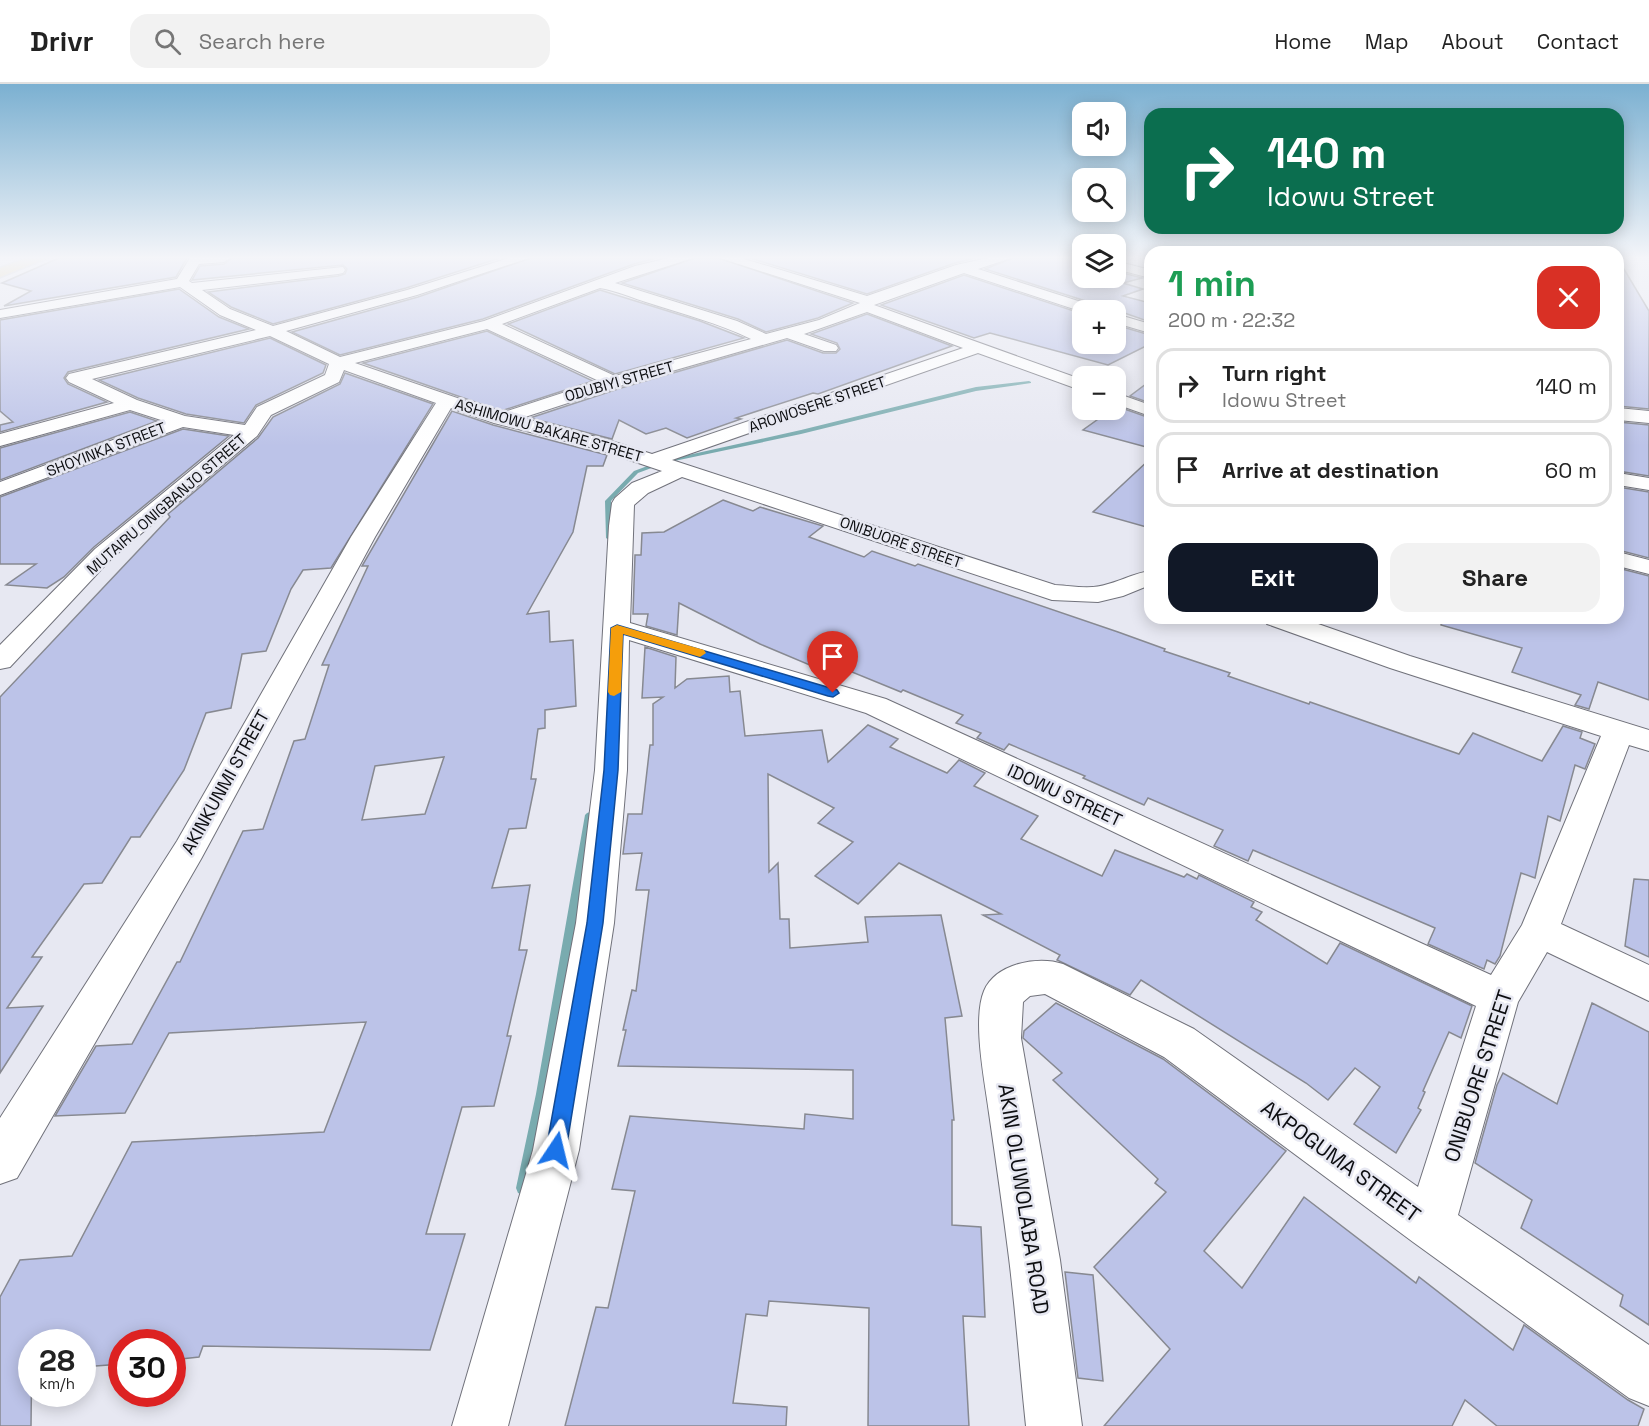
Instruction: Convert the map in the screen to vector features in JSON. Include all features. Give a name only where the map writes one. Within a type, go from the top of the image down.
[{"type":"street","name":"ASHIMOWU BAKARE STREET","points":[[246,321],[338,362],[446,401],[501,419],[601,444],[669,466]]},
{"type":"street","points":[[75,378],[314,321]]},
{"type":"street","points":[[338,362],[498,321]]},
{"type":"street","points":[[721,321],[766,340]]},
{"type":"street","name":"ODUBIYI STREET","points":[[501,419],[614,382],[829,321]]},
{"type":"street","points":[[911,321],[1072,382]]},
{"type":"street","points":[[1126,321],[1144,327]]},
{"type":"street","points":[[489,324],[614,382]]},
{"type":"street","points":[[787,333],[830,348]]},
{"type":"street","name":"AROWOSERE STREET","points":[[480,1426],[558,1138],[595,923],[611,770],[623,503],[669,466],[980,347]]},
{"type":"street","name":"MUTAIRU ONIGBANJO STREET","points":[[0,661],[103,554],[250,432],[264,411],[333,378],[338,362]]},
{"type":"street","points":[[59,370],[131,404],[182,421]]},
{"type":"street","name":"AKINKUNMI STREET","points":[[0,1161],[189,850],[357,547],[446,401]]},
{"type":"street","points":[[1126,402],[1144,409]]},
{"type":"street","points":[[0,440],[131,404]]},
{"type":"street","points":[[1624,415],[1649,417]]},
{"type":"street","name":"SHOYINKA STREET","points":[[0,489],[182,421],[250,432]]},
{"type":"street","name":"ONIBUORE STREET","points":[[669,466],[1052,592],[1085,596],[1116,590],[1144,580]]},
{"type":"street","points":[[1624,480],[1649,484]]},
{"type":"street","points":[[1624,561],[1649,567]]},
{"type":"street","name":"ONIBUORE STREET","points":[[1293,624],[1400,662],[1634,736],[1539,931],[1499,998],[1430,1225]]},
{"type":"street","name":"IDOWU STREET","points":[[617,628],[876,706],[1499,998]]},
{"type":"street","points":[[1539,931],[1649,984]]},
{"type":"street","name":"AKPOGUMA STREET","points":[[1020,981],[1049,976],[1179,1044],[1430,1225],[1649,1378]]},
{"type":"street","name":"AKIN OLUWOLABA ROAD","points":[[1020,981],[1003,994],[1000,1038],[1035,1260],[1054,1426]]},
{"type":"building","points":[[0,321],[228,321],[249,329],[68,372],[64,378],[68,384],[107,402],[0,432],[0,425],[13,422],[0,411]]},
{"type":"building","points":[[265,321],[285,321],[273,324]]},
{"type":"building","points":[[333,321],[477,321],[340,355],[292,332]]},
{"type":"building","points":[[517,321],[699,321],[744,338],[615,374],[508,324]]},
{"type":"building","points":[[742,321],[808,321],[766,332]]},
{"type":"building","points":[[848,321],[885,321],[952,346],[818,394],[813,393],[736,418],[741,419],[687,438],[666,428],[646,434],[619,420],[612,439],[530,418],[621,388],[787,340],[823,353],[836,353],[840,349],[837,343],[811,334]]},
{"type":"building","points":[[925,321],[1072,321],[1072,354],[1126,354],[1126,328],[1144,333],[1144,347],[1108,365],[990,333],[974,338]]},
{"type":"building","points":[[1624,321],[1649,321],[1649,409],[1624,407]]},
{"type":"building","points":[[487,331],[593,381],[501,411],[363,363]]},
{"type":"building","points":[[270,338],[326,365],[323,373],[256,405],[244,423],[186,414],[138,398],[99,380]]},
{"type":"building","points":[[345,373],[433,404],[331,568],[303,570],[291,589],[266,651],[242,654],[231,708],[206,713],[184,770],[140,837],[131,837],[102,883],[84,884],[32,957],[42,957],[7,1008],[43,1006],[0,1073],[0,697],[170,517],[168,514],[258,438],[273,417],[340,384]]},
{"type":"building","points":[[1144,386],[1144,401],[1130,396]]},
{"type":"building","points":[[1126,410],[1144,416],[1144,446],[1083,430],[1097,420],[1126,420]]},
{"type":"building","points":[[452,411],[493,425],[607,455],[603,466],[587,466],[573,532],[527,614],[549,611],[550,642],[573,640],[576,706],[545,710],[545,728],[538,729],[531,779],[536,779],[526,828],[509,829],[492,888],[530,885],[519,950],[527,950],[507,1036],[511,1036],[494,1106],[462,1107],[426,1234],[465,1234],[430,1350],[203,1346],[199,1357],[186,1358],[186,1329],[108,1329],[108,1365],[96,1366],[96,1329],[18,1329],[18,1407],[31,1407],[31,1426],[0,1426],[0,1297],[20,1260],[72,1256],[132,1142],[324,1132],[366,1022],[169,1033],[125,1113],[55,1116],[96,1046],[132,1044],[177,962],[180,962],[243,831],[263,829],[294,741],[305,739],[329,665],[322,665],[368,566],[362,566]],"holes":[[[444,757],[425,814],[362,820],[375,766]]]},
{"type":"building","points":[[130,412],[157,421],[0,480],[0,448]]},
{"type":"building","points":[[1624,423],[1649,425],[1649,476],[1624,472]]},
{"type":"building","points":[[183,429],[229,436],[94,547],[64,577],[47,588],[6,585],[36,564],[0,564],[0,497]]},
{"type":"building","points":[[1144,465],[1144,526],[1093,512]]},
{"type":"building","points":[[1624,488],[1649,492],[1649,558],[1624,552]]},
{"type":"building","points":[[723,500],[753,511],[760,507],[823,526],[809,537],[864,557],[872,551],[915,566],[918,564],[1118,632],[1165,649],[1164,651],[1230,673],[1228,676],[1459,754],[1473,733],[1542,761],[1563,726],[1582,732],[1580,738],[1595,744],[1585,769],[1575,765],[1560,821],[1548,816],[1535,878],[1521,873],[1500,956],[1495,964],[1487,960],[1484,969],[1428,944],[1435,928],[1253,850],[1248,861],[1214,846],[1223,830],[1148,798],[1144,805],[1083,778],[1085,776],[1009,744],[1004,750],[977,738],[981,733],[956,723],[963,715],[903,690],[901,692],[840,667],[831,674],[760,644],[679,603],[677,635],[646,626],[648,614],[633,614],[635,555],[641,555],[642,533],[664,532]]},
{"type":"building","points":[[1624,570],[1649,576],[1649,700],[1598,682],[1589,709],[1575,705],[1581,695],[1512,672],[1522,648],[1441,625],[1624,624]]},
{"type":"building","points":[[645,647],[676,657],[675,688],[687,679],[729,676],[730,692],[740,691],[745,736],[822,730],[828,762],[868,725],[898,739],[890,747],[947,773],[959,760],[985,773],[974,786],[1038,816],[1021,839],[1102,876],[1115,850],[1184,877],[1187,874],[1197,879],[1199,875],[1254,902],[1251,907],[1262,912],[1256,920],[1327,964],[1340,943],[1472,1006],[1461,1038],[1449,1032],[1423,1091],[1425,1092],[1418,1108],[1421,1110],[1396,1153],[1354,1124],[1380,1087],[1355,1068],[1328,1100],[1306,1083],[1141,980],[1130,995],[1057,960],[1060,955],[983,915],[1001,914],[899,863],[858,904],[815,876],[853,842],[818,823],[834,808],[768,774],[769,872],[778,863],[780,919],[789,919],[790,948],[868,942],[865,917],[941,915],[962,1016],[945,1018],[954,1120],[952,1120],[952,1225],[981,1227],[985,1317],[963,1316],[969,1426],[868,1426],[869,1308],[769,1301],[767,1316],[746,1314],[733,1403],[787,1407],[786,1426],[565,1426],[596,1307],[608,1308],[635,1191],[612,1189],[630,1116],[804,1129],[805,1114],[853,1119],[853,1070],[618,1066],[632,990],[636,991],[649,890],[636,890],[642,853],[623,854],[628,814],[642,814],[650,745],[653,745],[653,704],[663,697],[642,698]]},
{"type":"building","points":[[1634,879],[1649,880],[1649,957],[1625,946]]},
{"type":"building","points":[[1056,1003],[1163,1059],[1286,1151],[1204,1251],[1242,1288],[1304,1197],[1416,1283],[1419,1277],[1513,1350],[1524,1325],[1628,1400],[1644,1409],[1638,1426],[1497,1426],[1465,1400],[1452,1426],[1104,1426],[1170,1349],[1094,1267],[1166,1192],[1155,1183],[1158,1179],[1053,1080],[1062,1073],[1023,1038],[1024,1031]]},
{"type":"building","points":[[1592,1003],[1649,1032],[1649,1325],[1620,1306],[1623,1295],[1521,1228],[1532,1200],[1475,1163],[1497,1085],[1503,1073],[1557,1104]]},
{"type":"building","points":[[1065,1272],[1093,1275],[1103,1381],[1078,1378]]},
{"type":"waterway","points":[[609,538],[608,501],[636,472],[663,462],[801,432],[976,389],[1029,382]]},
{"type":"waterway","points":[[523,1188],[542,1094],[590,815]]},
{"type":"slow traffic","points":[[614,692],[617,628],[700,653]]},
{"type":"route","points":[[556,1150],[595,923],[611,770],[617,628],[833,693]]}]
